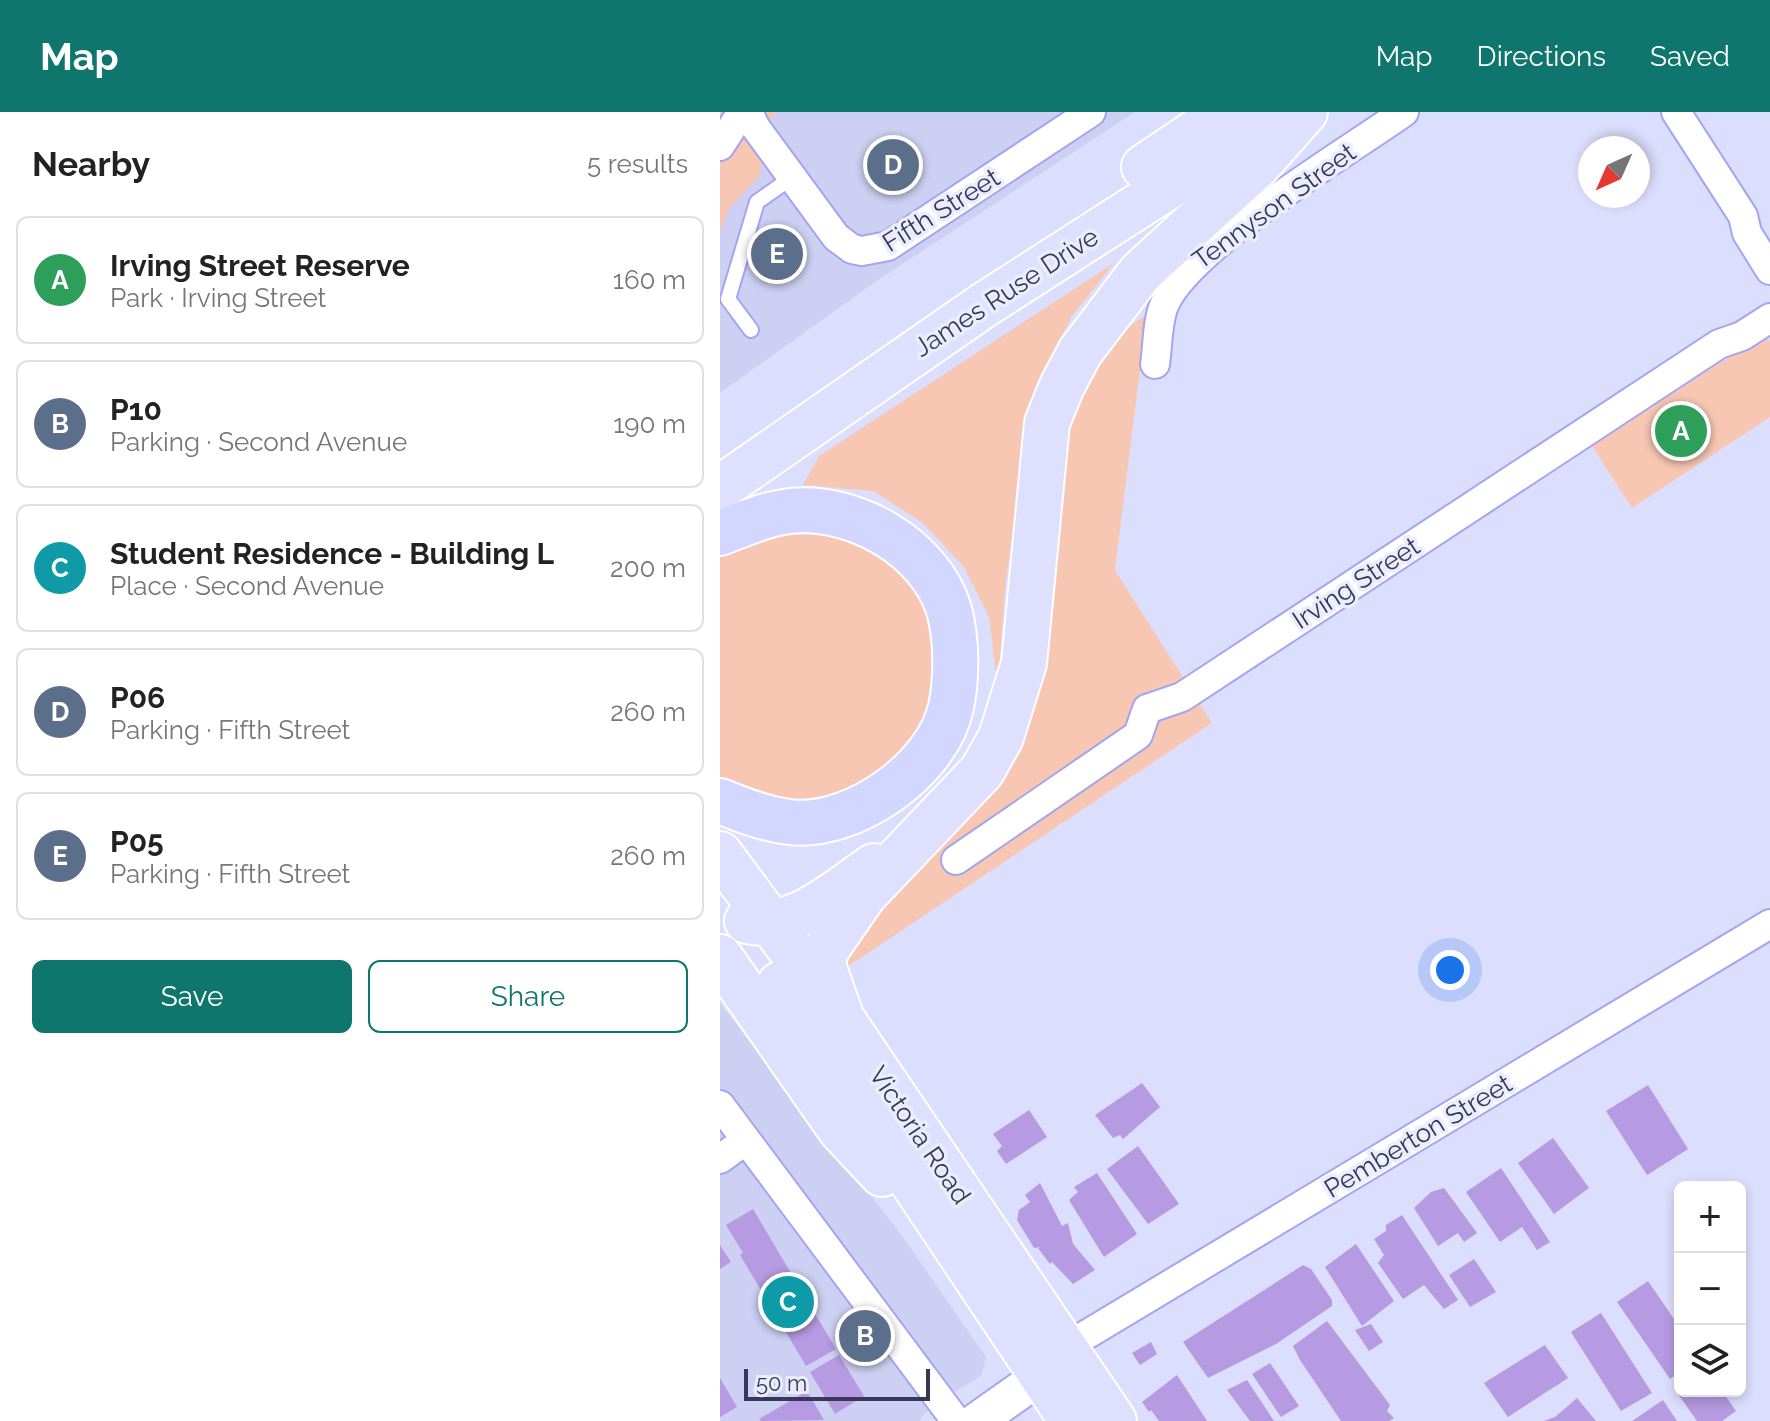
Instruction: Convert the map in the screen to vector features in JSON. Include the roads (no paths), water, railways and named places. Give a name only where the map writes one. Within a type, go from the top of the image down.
[{"type":"highway","points":[[720,533],[758,518],[792,511],[840,514],[884,531],[925,568],[949,609],[955,657],[951,709],[928,755],[890,793],[842,815],[792,823],[750,813],[720,801]]},
{"type":"main road","name":"James Ruse Drive","points":[[720,451],[1226,112]]},
{"type":"main road","name":"James Ruse Drive","points":[[720,488],[984,305],[1244,138],[1303,112]]},
{"type":"main road","points":[[842,1019],[823,965],[826,950],[864,895],[982,771],[1001,737],[1014,701],[1024,663],[1047,423],[1074,363],[1117,299],[1140,273],[1259,164],[1303,112]]},
{"type":"main road","points":[[723,904],[748,922],[772,924],[807,909],[921,833]]},
{"type":"main road","name":"Victoria Road","points":[[720,854],[842,1019],[1054,1361],[1072,1421]]},
{"type":"main road","name":"Victoria Road","points":[[723,904],[819,1040],[968,1266],[1054,1361],[1114,1421]]},
{"type":"main road","points":[[720,957],[840,1129],[968,1266]]},
{"type":"street","points":[[720,146],[745,112]]},
{"type":"street","name":"Fifth Street","points":[[745,112],[791,178],[844,244],[862,251],[879,250],[1091,112]]},
{"type":"street","name":"Tennyson Street","points":[[1155,364],[1164,305],[1184,272],[1239,228],[1404,112]]},
{"type":"street","points":[[1676,112],[1743,216],[1747,233],[1770,270]]},
{"type":"street","name":"Irving Street","points":[[956,860],[1138,735],[1147,709],[1182,697],[1719,344],[1742,336],[1770,318]]},
{"type":"street","name":"Pemberton Street","points":[[977,1421],[1054,1361],[1768,930]]},
{"type":"street","points":[[720,1105],[956,1421]]},
{"type":"street","points":[[720,1159],[746,1140]]},
{"type":"lane","points":[[751,330],[728,299],[757,202],[791,178]]},
{"type":"place","name":"P06","points":[[893,165]]},
{"type":"place","name":"P05","points":[[777,254]]},
{"type":"place","name":"Irving Street Reserve","points":[[1681,431]]},
{"type":"place","name":"Student Residence - Building L","points":[[788,1302]]},
{"type":"place","name":"P10","points":[[865,1336]]}]
